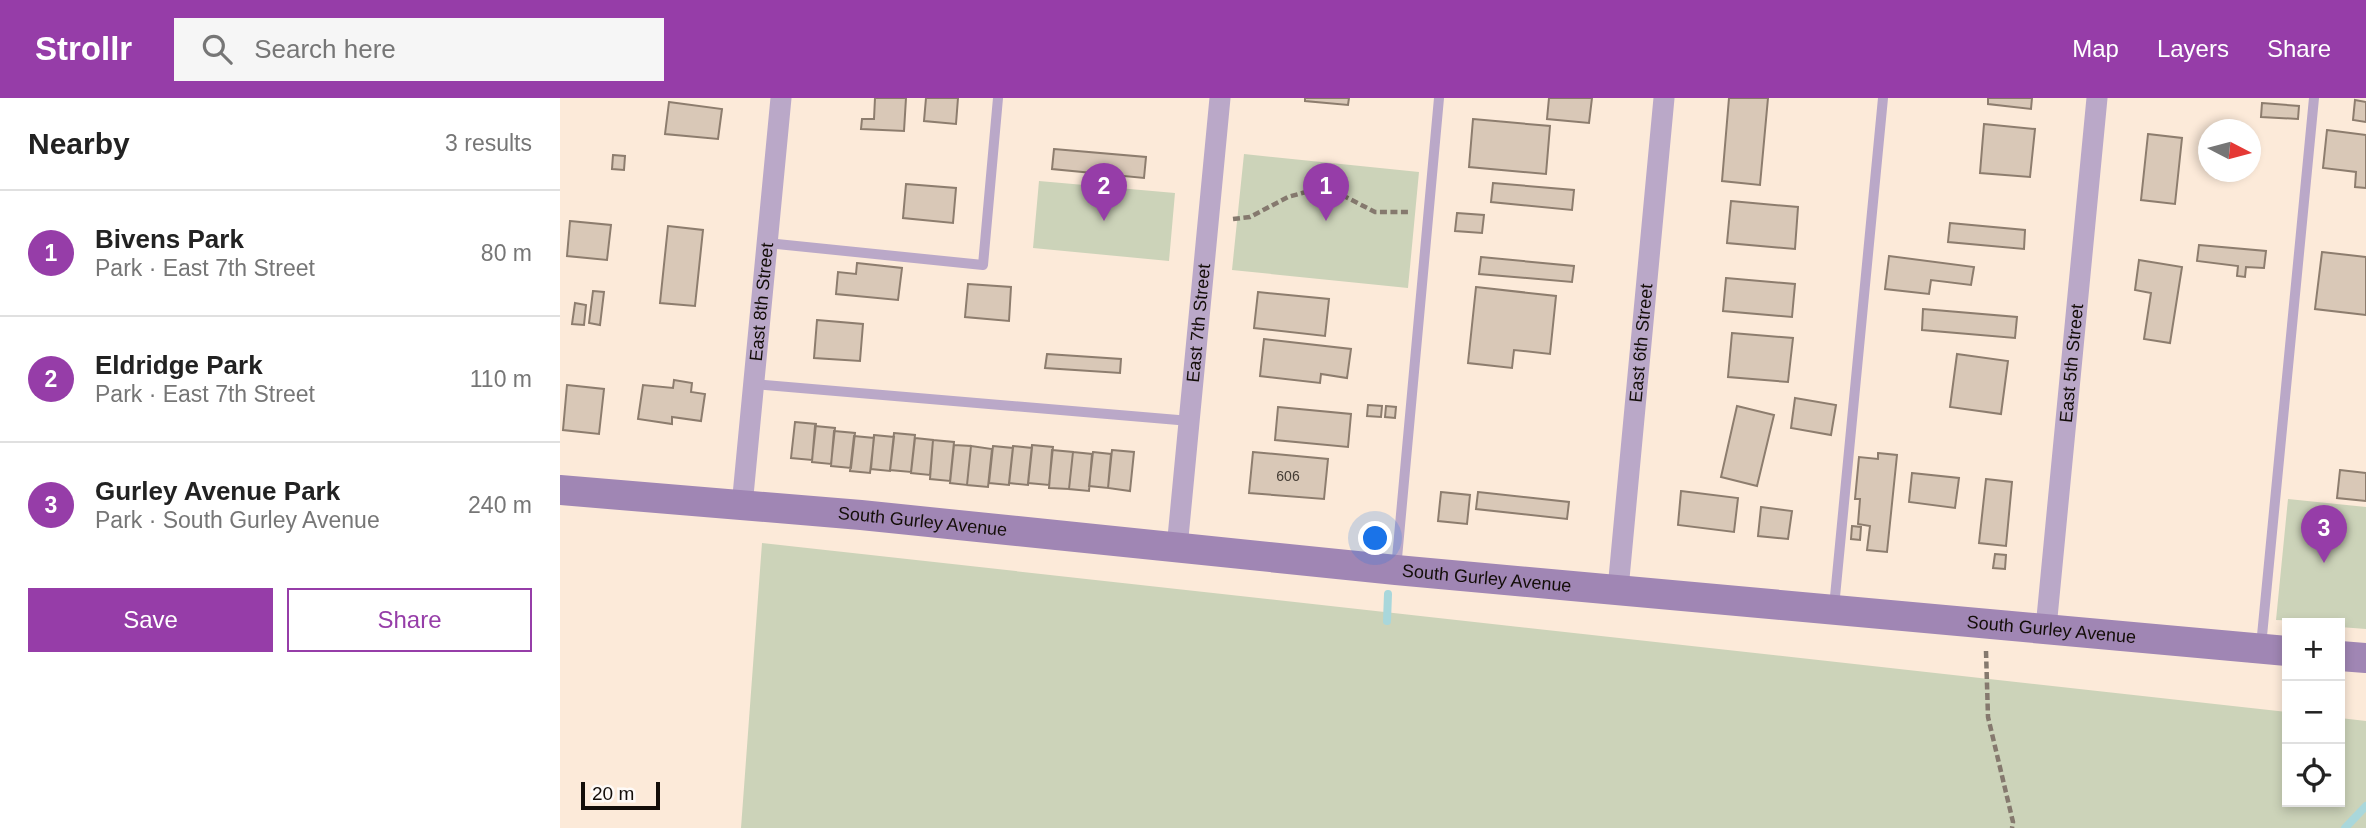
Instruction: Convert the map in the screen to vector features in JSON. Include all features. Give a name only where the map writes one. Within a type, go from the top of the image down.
[{"type":"street","name":"East 8th Street","points":[[742,506],[780,98]]},
{"type":"street","name":"East 7th Street","points":[[1177,548],[1220,98]]},
{"type":"street","name":"East 6th Street","points":[[1618,589],[1664,98]]},
{"type":"street","name":"East 5th Street","points":[[2046,628],[2097,98]]},
{"type":"street","name":"South Gurley Avenue","points":[[560,490],[861,515],[1396,570],[2274,650]]},
{"type":"street","points":[[2345,656],[2366,658]]},
{"type":"lane","points":[[767,243],[983,265],[998,98]]},
{"type":"lane","points":[[1396,570],[1439,98]]},
{"type":"lane","points":[[1833,608],[1883,98]]},
{"type":"lane","points":[[2274,650],[2314,98]]},
{"type":"lane","points":[[753,384],[1189,421]]},
{"type":"path","points":[[1233,219],[1250,217],[1289,197],[1313,190],[1342,195],[1374,212],[1429,212]]},
{"type":"path","points":[[1986,622],[1988,717],[2012,828]]},
{"type":"green space","points":[[1244,154],[1419,172],[1408,288],[1232,270]]},
{"type":"green space","points":[[1039,181],[1175,193],[1169,261],[1033,248]]},
{"type":"green space","points":[[2288,499],[2366,507],[2366,629],[2345,627],[2345,618],[2276,620]]},
{"type":"green space","points":[[762,543],[2282,711],[2282,807],[2345,807],[2345,719],[2366,721],[2366,828],[741,828]]},
{"type":"building","points":[[875,98],[906,98],[904,131],[861,129],[862,119],[874,119]]},
{"type":"building","points":[[926,98],[958,98],[956,124],[924,121]]},
{"type":"building","points":[[1305,98],[1349,98],[1348,105],[1305,101]]},
{"type":"building","points":[[1549,98],[1592,98],[1589,123],[1547,119]]},
{"type":"building","points":[[1729,98],[1768,98],[1760,185],[1722,181]]},
{"type":"building","points":[[1988,98],[2032,98],[2031,109],[1988,104]]},
{"type":"building","points":[[2355,100],[2366,102],[2366,122],[2353,120]]},
{"type":"building","points":[[669,102],[722,109],[718,139],[665,134]]},
{"type":"building","points":[[2262,103],[2299,106],[2298,119],[2261,117]]},
{"type":"building","points":[[1473,119],[1550,126],[1546,174],[1469,167]]},
{"type":"building","points":[[1984,124],[2035,129],[2030,177],[1980,173]]},
{"type":"building","points":[[2327,130],[2366,135],[2366,188],[2355,187],[2356,172],[2323,168]]},
{"type":"building","points":[[2148,134],[2182,138],[2175,204],[2141,200]]},
{"type":"building","points":[[1054,149],[1146,157],[1144,178],[1052,169]]},
{"type":"building","points":[[613,155],[625,156],[624,170],[612,169]]},
{"type":"building","points":[[1493,183],[1574,190],[1572,210],[1491,202]]},
{"type":"building","points":[[906,184],[956,188],[953,223],[903,218]]},
{"type":"building","points":[[1731,201],[1798,207],[1795,249],[1727,243]]},
{"type":"building","points":[[1457,213],[1484,215],[1482,233],[1455,231]]},
{"type":"building","points":[[570,221],[611,225],[607,260],[567,256]]},
{"type":"building","points":[[1950,223],[2025,230],[2024,249],[1948,242]]},
{"type":"building","points":[[668,226],[703,230],[695,306],[660,303]]},
{"type":"building","points":[[2199,245],[2266,251],[2264,268],[2246,267],[2245,277],[2237,276],[2238,266],[2197,261]]},
{"type":"building","points":[[2322,252],[2366,257],[2366,315],[2315,309]]},
{"type":"building","points":[[1889,256],[1974,267],[1971,285],[1931,280],[1929,294],[1885,289]]},
{"type":"building","points":[[1481,257],[1574,266],[1572,282],[1479,274]]},
{"type":"building","points":[[2139,260],[2182,267],[2170,343],[2144,339],[2151,293],[2135,290]]},
{"type":"building","points":[[857,263],[902,268],[898,300],[836,294],[838,272],[856,274]]},
{"type":"building","points":[[1726,278],[1795,284],[1792,317],[1723,311]]},
{"type":"building","points":[[968,284],[1011,287],[1009,321],[965,317]]},
{"type":"building","points":[[1476,287],[1556,296],[1550,354],[1514,350],[1512,368],[1468,363]]},
{"type":"building","points":[[593,291],[604,292],[600,325],[589,323]]},
{"type":"building","points":[[1258,292],[1329,299],[1325,336],[1254,328]]},
{"type":"building","points":[[575,303],[586,305],[584,325],[572,324]]},
{"type":"building","points":[[1923,309],[2017,317],[2015,338],[1922,330]]},
{"type":"building","points":[[817,320],[863,324],[860,361],[814,358]]},
{"type":"building","points":[[1732,333],[1793,338],[1788,382],[1728,377]]},
{"type":"building","points":[[1264,339],[1351,349],[1347,378],[1321,374],[1320,383],[1260,376]]},
{"type":"building","points":[[1047,354],[1121,359],[1120,373],[1045,368]]},
{"type":"building","points":[[1957,354],[2008,361],[2001,414],[1950,407]]},
{"type":"building","points":[[674,380],[692,383],[691,392],[705,394],[701,421],[672,417],[672,424],[638,419],[643,385],[673,388]]},
{"type":"building","points":[[567,385],[604,389],[599,434],[563,430]]},
{"type":"building","points":[[1795,398],[1836,405],[1831,435],[1791,428]]},
{"type":"building","points":[[1368,405],[1382,406],[1381,417],[1367,416]]},
{"type":"building","points":[[1386,406],[1396,407],[1395,418],[1385,417]]},
{"type":"building","points":[[1737,406],[1774,415],[1757,486],[1721,477]]},
{"type":"building","points":[[1278,407],[1351,414],[1348,447],[1275,440]]},
{"type":"building","points":[[795,422],[816,424],[812,460],[791,458]]},
{"type":"building","points":[[815,426],[835,428],[831,464],[812,462]]},
{"type":"building","points":[[834,431],[855,433],[851,468],[831,466]]},
{"type":"building","points":[[894,433],[915,435],[911,472],[890,470]]},
{"type":"building","points":[[874,435],[894,437],[890,471],[871,469]]},
{"type":"building","points":[[854,436],[874,438],[870,473],[850,471]]},
{"type":"building","points":[[915,438],[933,440],[930,475],[911,473]]},
{"type":"building","points":[[933,440],[954,442],[950,481],[930,479]]},
{"type":"building","points":[[954,445],[971,446],[967,485],[950,483]]},
{"type":"building","points":[[1032,445],[1053,447],[1049,485],[1028,483]]},
{"type":"building","points":[[971,446],[992,449],[988,487],[967,485]]},
{"type":"building","points":[[993,446],[1013,448],[1009,485],[989,483]]},
{"type":"building","points":[[1013,446],[1032,448],[1028,485],[1009,483]]},
{"type":"building","points":[[1052,450],[1073,452],[1069,489],[1049,488]]},
{"type":"building","points":[[1112,450],[1134,452],[1130,491],[1108,488]]},
{"type":"building","points":[[1073,452],[1092,454],[1089,491],[1069,489]]},
{"type":"building","points":[[1093,452],[1111,454],[1108,488],[1089,486]]},
{"type":"building","points":[[1253,452],[1328,459],[1324,499],[1249,493]]},
{"type":"building","points":[[1878,453],[1897,455],[1887,552],[1867,550],[1870,526],[1858,524],[1860,499],[1855,499],[1859,457],[1878,459]]},
{"type":"building","points":[[2340,470],[2366,473],[2366,501],[2337,498]]},
{"type":"building","points":[[1912,473],[1959,478],[1955,508],[1909,502]]},
{"type":"building","points":[[1986,479],[2012,482],[2006,546],[1979,543]]},
{"type":"building","points":[[1681,491],[1738,498],[1734,532],[1678,525]]},
{"type":"building","points":[[1441,492],[1470,495],[1467,524],[1438,521]]},
{"type":"building","points":[[1478,492],[1569,502],[1567,519],[1476,509]]},
{"type":"building","points":[[1761,507],[1792,511],[1788,539],[1758,536]]},
{"type":"building","points":[[1852,526],[1861,527],[1860,540],[1851,539]]},
{"type":"building","points":[[1995,554],[2006,555],[2005,569],[1993,568]]},
{"type":"waterway","points":[[1387,621],[1388,594]]},
{"type":"waterway","points":[[2345,828],[2366,806]]},
{"type":"place","name":"Eldridge Park","points":[[1104,221]]},
{"type":"place","name":"Bivens Park","points":[[1326,221]]},
{"type":"place","name":"Gurley Avenue Park","points":[[2324,563]]}]
